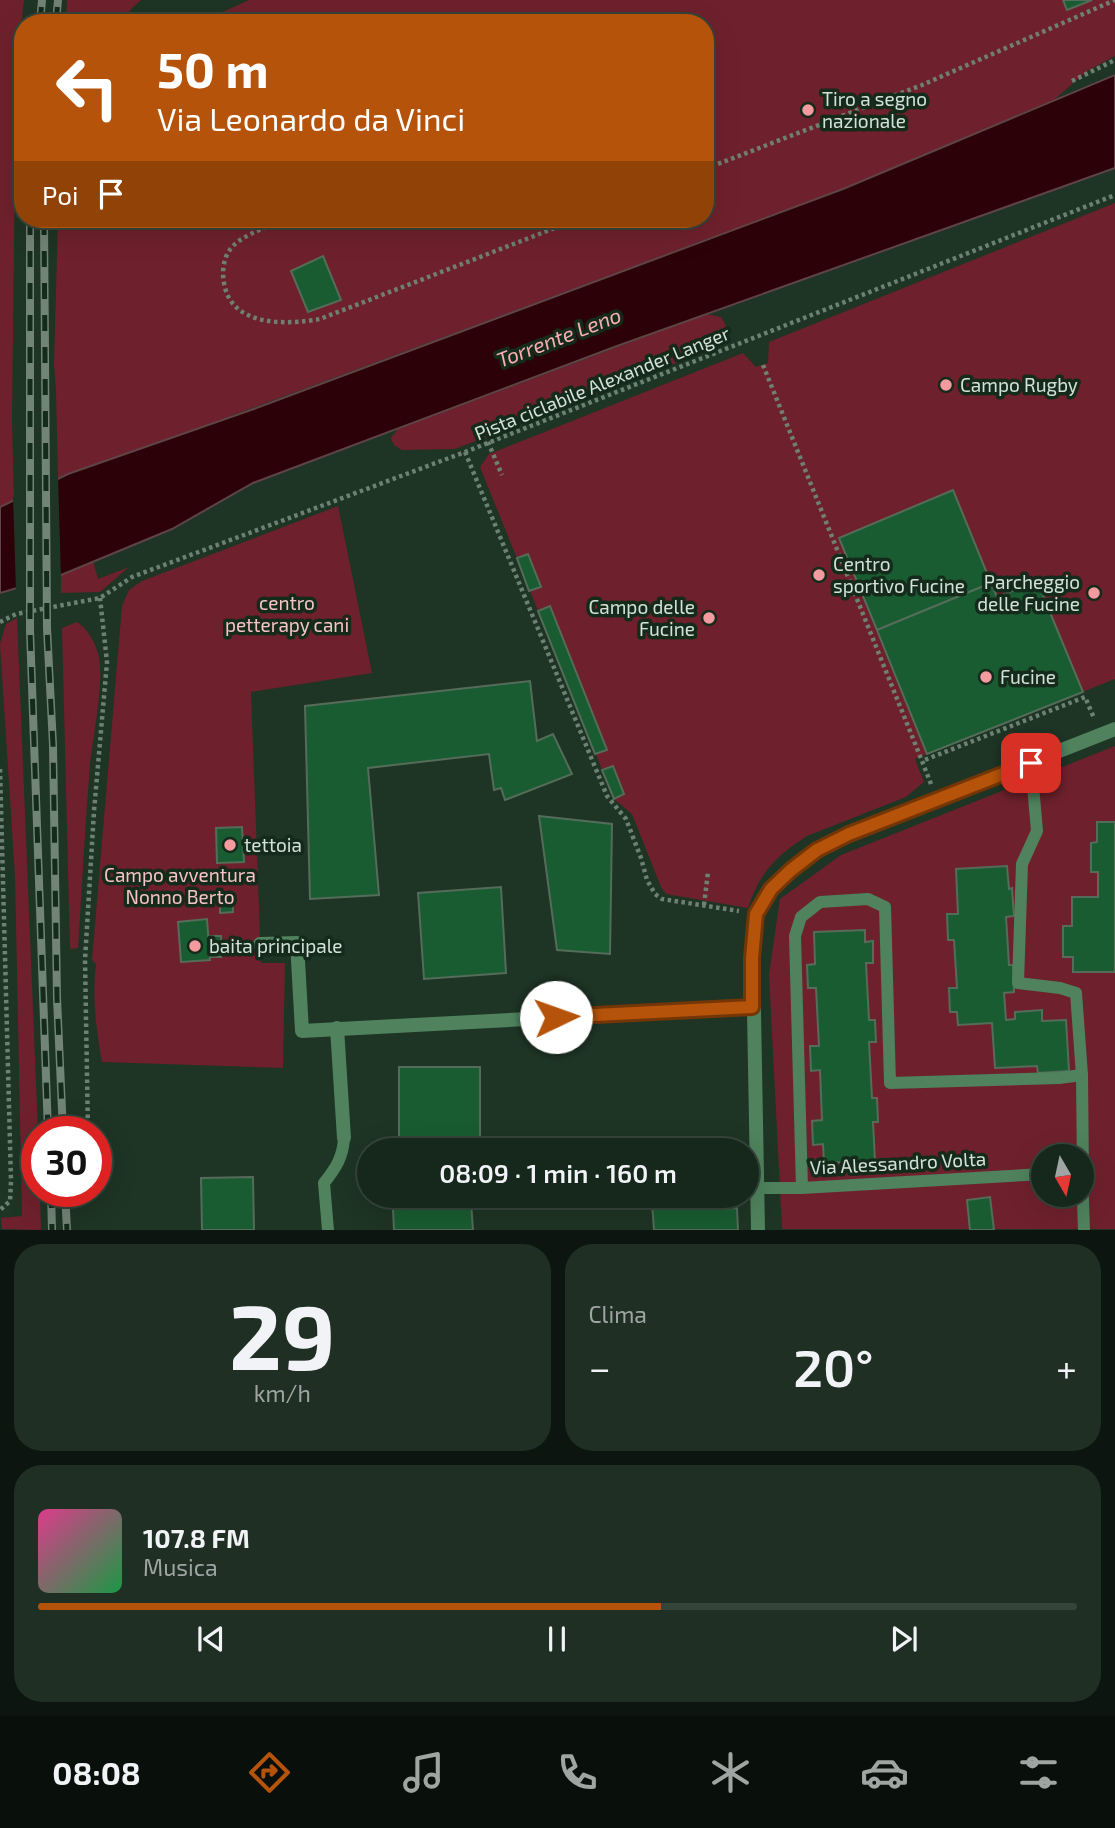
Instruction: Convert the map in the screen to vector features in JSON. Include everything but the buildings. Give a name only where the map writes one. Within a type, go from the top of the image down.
[{"type":"street","points":[[755,1138],[752,958],[756,914],[771,889],[817,850],[849,834],[1115,729]]},
{"type":"street","points":[[260,944],[297,943],[302,1031],[752,1007]]},
{"type":"street","points":[[337,1028],[344,1138]]},
{"type":"street","points":[[757,1208],[758,1230]]},
{"type":"lane","points":[[1031,763],[1037,831],[1021,864],[1018,983],[1060,988],[1076,993],[1082,1075],[1082,1144]]},
{"type":"lane","points":[[802,1188],[795,936],[801,917],[820,902],[868,900],[885,907],[890,1083],[1082,1075]]},
{"type":"lane","points":[[328,1230],[324,1184],[339,1164],[344,1138]]},
{"type":"lane","name":"Via Alessandro Volta","points":[[759,1188],[802,1188],[1031,1175]]},
{"type":"lane","points":[[1083,1208],[1084,1230]]},
{"type":"path","points":[[714,166],[922,85],[1115,0]]},
{"type":"path","points":[[1072,81],[1115,60]]},
{"type":"path","name":"Pista ciclabile Alexander Langer","points":[[100,598],[132,577],[465,452],[1115,195]]},
{"type":"path","points":[[267,228],[243,239],[230,250],[223,265],[224,287],[228,297],[242,313],[288,323],[320,319],[555,228]]},
{"type":"path","points":[[762,365],[921,759]]},
{"type":"path","points":[[488,442],[502,475]]},
{"type":"path","points":[[465,452],[607,796],[626,819],[650,887],[662,899],[756,914]]},
{"type":"path","points":[[0,622],[16,614],[100,598],[107,662],[93,811],[85,960],[88,1116]]},
{"type":"path","points":[[0,769],[11,1181],[10,1201],[0,1210]]},
{"type":"path","points":[[704,905],[708,872]]},
{"type":"green space","points":[[0,0],[24,0],[22,14],[14,14],[14,500],[0,507]]},
{"type":"green space","points":[[67,0],[141,0],[129,11],[133,14],[66,14]]},
{"type":"green space","points":[[249,0],[1115,0],[1115,56],[1087,71],[1054,100],[843,189],[58,480],[54,364],[58,228],[714,228],[714,14],[218,14]]},
{"type":"green space","name":"Centro sportivo Fucine","points":[[1115,203],[1115,679],[915,759],[924,782],[906,797],[807,836],[796,843],[770,866],[758,884],[748,908],[666,894],[632,814],[614,799],[480,467],[489,454],[743,353],[756,367],[768,363],[769,342]]},
{"type":"green space","points":[[706,314],[721,317],[725,324],[727,334],[722,345],[455,449],[402,450],[394,445],[391,438],[398,429]]},
{"type":"green space","points":[[338,506],[372,673],[251,692],[261,963],[285,963],[283,1068],[102,1062],[95,1013],[96,964],[92,960],[122,606],[129,590],[142,581]]},
{"type":"green space","points":[[93,561],[98,579],[129,567],[100,592],[61,593],[61,575]]},
{"type":"green space","points":[[17,618],[37,1116],[21,1116],[21,1167],[15,876],[0,644],[6,624]]},
{"type":"green space","points":[[77,622],[88,633],[96,647],[100,681],[90,765],[78,948],[70,949],[62,628]]},
{"type":"green space","points":[[1115,746],[1115,1229],[782,1229],[769,974],[780,899],[841,855]]},
{"type":"green space","points":[[22,1207],[40,1207],[41,1230],[2,1229],[1,1218],[22,1216]]},
{"type":"water","name":"Torrente Leno","points":[[1115,75],[1115,168],[617,346],[253,483],[172,529],[61,575],[0,593],[0,507],[68,474],[251,410],[843,189]]},
{"type":"pier","points":[[58,475],[61,578],[16,593],[13,497]]},
{"type":"railway","points":[[41,14],[42,0]]},
{"type":"railway","points":[[57,14],[58,0]]},
{"type":"railway","points":[[30,228],[30,630],[47,1116]]},
{"type":"railway","points":[[44,228],[47,628],[53,745],[57,998],[62,1116]]},
{"type":"railway","points":[[51,1207],[52,1230]]},
{"type":"railway","points":[[66,1207],[67,1230]]},
{"type":"place","name":"Tiro a segno nazionale","points":[[808,110]]},
{"type":"place","name":"Campo Rugby","points":[[946,385]]},
{"type":"place","name":"Centro sportivo Fucine","points":[[819,575]]},
{"type":"place","name":"Parcheggio delle Fucine","points":[[1094,593]]},
{"type":"place","name":"Campo delle Fucine","points":[[709,618]]},
{"type":"place","name":"Fucine","points":[[986,677]]},
{"type":"place","name":"tettoia","points":[[230,845]]},
{"type":"place","name":"baita principale","points":[[195,946]]},
{"type":"route","points":[[556,1017],[752,1007],[752,958],[756,914],[771,889],[791,870],[817,850],[849,834],[1031,763]]},
{"type":"park label","name":"centro petterapy cani","points":[[287,614]]},
{"type":"park label","name":"Campo avventura Nonno Berto","points":[[180,886]]}]
